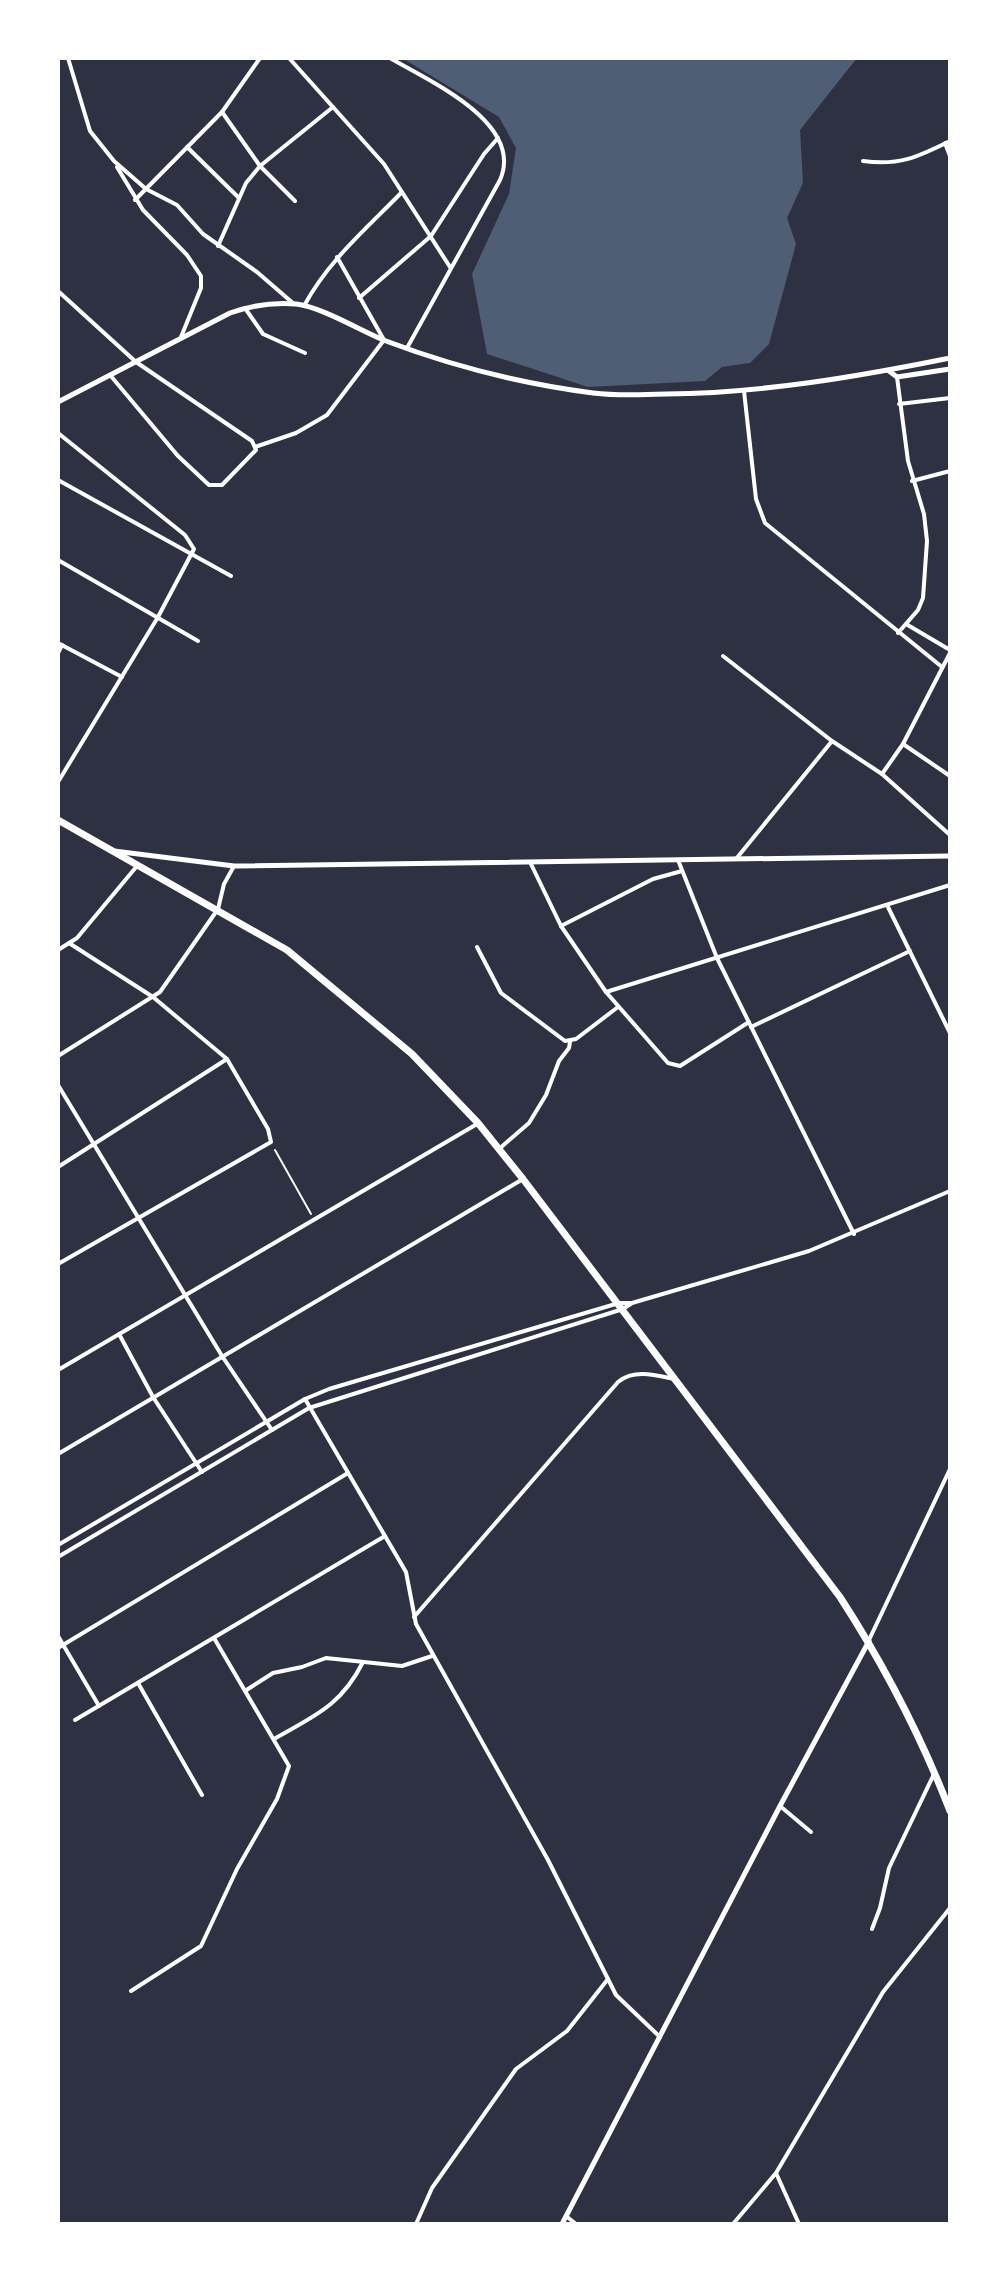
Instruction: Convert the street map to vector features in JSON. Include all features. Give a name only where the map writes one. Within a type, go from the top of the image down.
[{"type":"highway","points":[[58,820],[287,950],[412,1054],[478,1123],[621,1306],[840,1597],[869,1641],[902,1702],[950,1811]]},
{"type":"street","points":[[68,58],[90,131],[114,161],[146,189],[177,205],[194,226],[257,272],[294,304]]},
{"type":"street","points":[[135,200],[222,112],[260,58]]},
{"type":"street","points":[[289,58],[373,151],[450,267]]},
{"type":"street","points":[[390,58],[447,91],[479,114],[505,151],[504,170],[407,348]]},
{"type":"street","points":[[218,246],[238,197],[260,166],[333,107]]},
{"type":"street","points":[[222,112],[260,166],[295,201]]},
{"type":"street","points":[[359,298],[431,236],[484,154],[498,138]]},
{"type":"street","points":[[863,161],[887,164],[914,157],[948,142],[950,156]]},
{"type":"street","points":[[187,147],[238,197]]},
{"type":"street","points":[[114,161],[135,200],[187,255],[201,276],[201,288],[181,337]]},
{"type":"street","points":[[304,306],[314,286],[337,257],[402,193]]},
{"type":"street","points":[[337,257],[384,340]]},
{"type":"street","points":[[58,291],[136,362],[254,444],[296,433],[327,415],[384,340]]},
{"type":"street","points":[[58,402],[181,337],[245,308],[294,304],[384,340],[497,375],[593,393],[744,391],[888,371],[950,358]]},
{"type":"street","points":[[245,308],[263,334],[305,353]]},
{"type":"street","points":[[888,371],[897,377],[950,369]]},
{"type":"street","points":[[110,375],[178,456],[209,485],[218,486],[241,467],[254,453],[254,444]]},
{"type":"street","points":[[897,377],[912,481],[924,514],[927,541],[923,598],[918,610],[898,633]]},
{"type":"street","points":[[744,391],[756,499],[765,523],[942,667]]},
{"type":"street","points":[[899,404],[950,398]]},
{"type":"street","points":[[58,433],[185,535],[194,552]]},
{"type":"street","points":[[912,481],[950,471]]},
{"type":"street","points":[[58,480],[194,552],[231,576]]},
{"type":"street","points":[[58,782],[194,552]]},
{"type":"street","points":[[58,560],[198,641]]},
{"type":"street","points":[[882,774],[903,744],[950,652],[906,624]]},
{"type":"street","points":[[58,653],[60,644],[122,677]]},
{"type":"street","points":[[723,656],[832,741],[882,774],[950,835]]},
{"type":"street","points":[[736,859],[832,741]]},
{"type":"street","points":[[903,744],[950,776]]},
{"type":"street","points":[[109,850],[234,866],[950,856]]},
{"type":"street","points":[[678,860],[717,958],[854,1234]]},
{"type":"street","points":[[530,862],[561,926],[606,992],[663,1059],[675,1067],[750,1025],[910,951]]},
{"type":"street","points":[[58,950],[95,919],[137,866]]},
{"type":"street","points":[[58,1056],[160,992],[218,909],[224,884],[234,866]]},
{"type":"street","points":[[561,926],[653,879],[682,871]]},
{"type":"street","points":[[606,992],[950,885]]},
{"type":"street","points":[[887,905],[950,1033]]},
{"type":"street","points":[[58,1264],[271,1142],[268,1129],[227,1059],[153,997],[69,943]]},
{"type":"street","points":[[477,947],[501,993],[558,1037],[570,1042]]},
{"type":"street","points":[[499,1149],[529,1123],[546,1095],[570,1042],[618,1007]]},
{"type":"street","points":[[58,1167],[227,1059]]},
{"type":"street","points":[[58,1085],[222,1356],[272,1430]]},
{"type":"street","points":[[58,1370],[478,1123]]},
{"type":"street","points":[[58,1454],[523,1179]]},
{"type":"street","points":[[58,1545],[305,1399],[468,1348],[809,1251],[950,1191]]},
{"type":"street","points":[[58,1557],[309,1408],[621,1306]]},
{"type":"street","points":[[119,1334],[153,1397],[202,1472]]},
{"type":"street","points":[[468,1348],[471,1356]]},
{"type":"street","points":[[414,1617],[618,1382],[638,1374],[677,1380]]},
{"type":"street","points":[[305,1399],[406,1572],[414,1617],[432,1656],[482,1740],[616,1995],[660,2037]]},
{"type":"street","points":[[562,2224],[869,1641],[950,1469]]},
{"type":"street","points":[[61,1647],[348,1473]]},
{"type":"street","points":[[75,1720],[385,1536]]},
{"type":"street","points":[[58,1636],[61,1647],[99,1706]]},
{"type":"street","points":[[131,1991],[201,1946],[237,1869],[277,1799],[289,1766],[214,1638]]},
{"type":"street","points":[[245,1691],[273,1673],[326,1658],[402,1666],[432,1656]]},
{"type":"street","points":[[274,1739],[332,1706],[354,1680],[363,1662]]},
{"type":"street","points":[[138,1683],[202,1795]]},
{"type":"street","points":[[872,1929],[889,1868],[935,1772]]},
{"type":"street","points":[[780,1806],[811,1832]]},
{"type":"street","points":[[733,2224],[776,2173],[883,1992],[950,1908]]},
{"type":"street","points":[[416,2224],[432,2188],[516,2069],[567,2031],[608,1979]]},
{"type":"street","points":[[776,2173],[799,2224]]},
{"type":"street","points":[[566,2216],[576,2224]]},
{"type":"path","points":[[271,1142],[314,1219]]},
{"type":"water","points":[[402,58],[857,58],[800,130],[803,183],[787,218],[796,244],[769,344],[750,363],[722,367],[705,381],[588,387],[487,354],[472,274],[509,194],[516,148],[499,117]]}]
